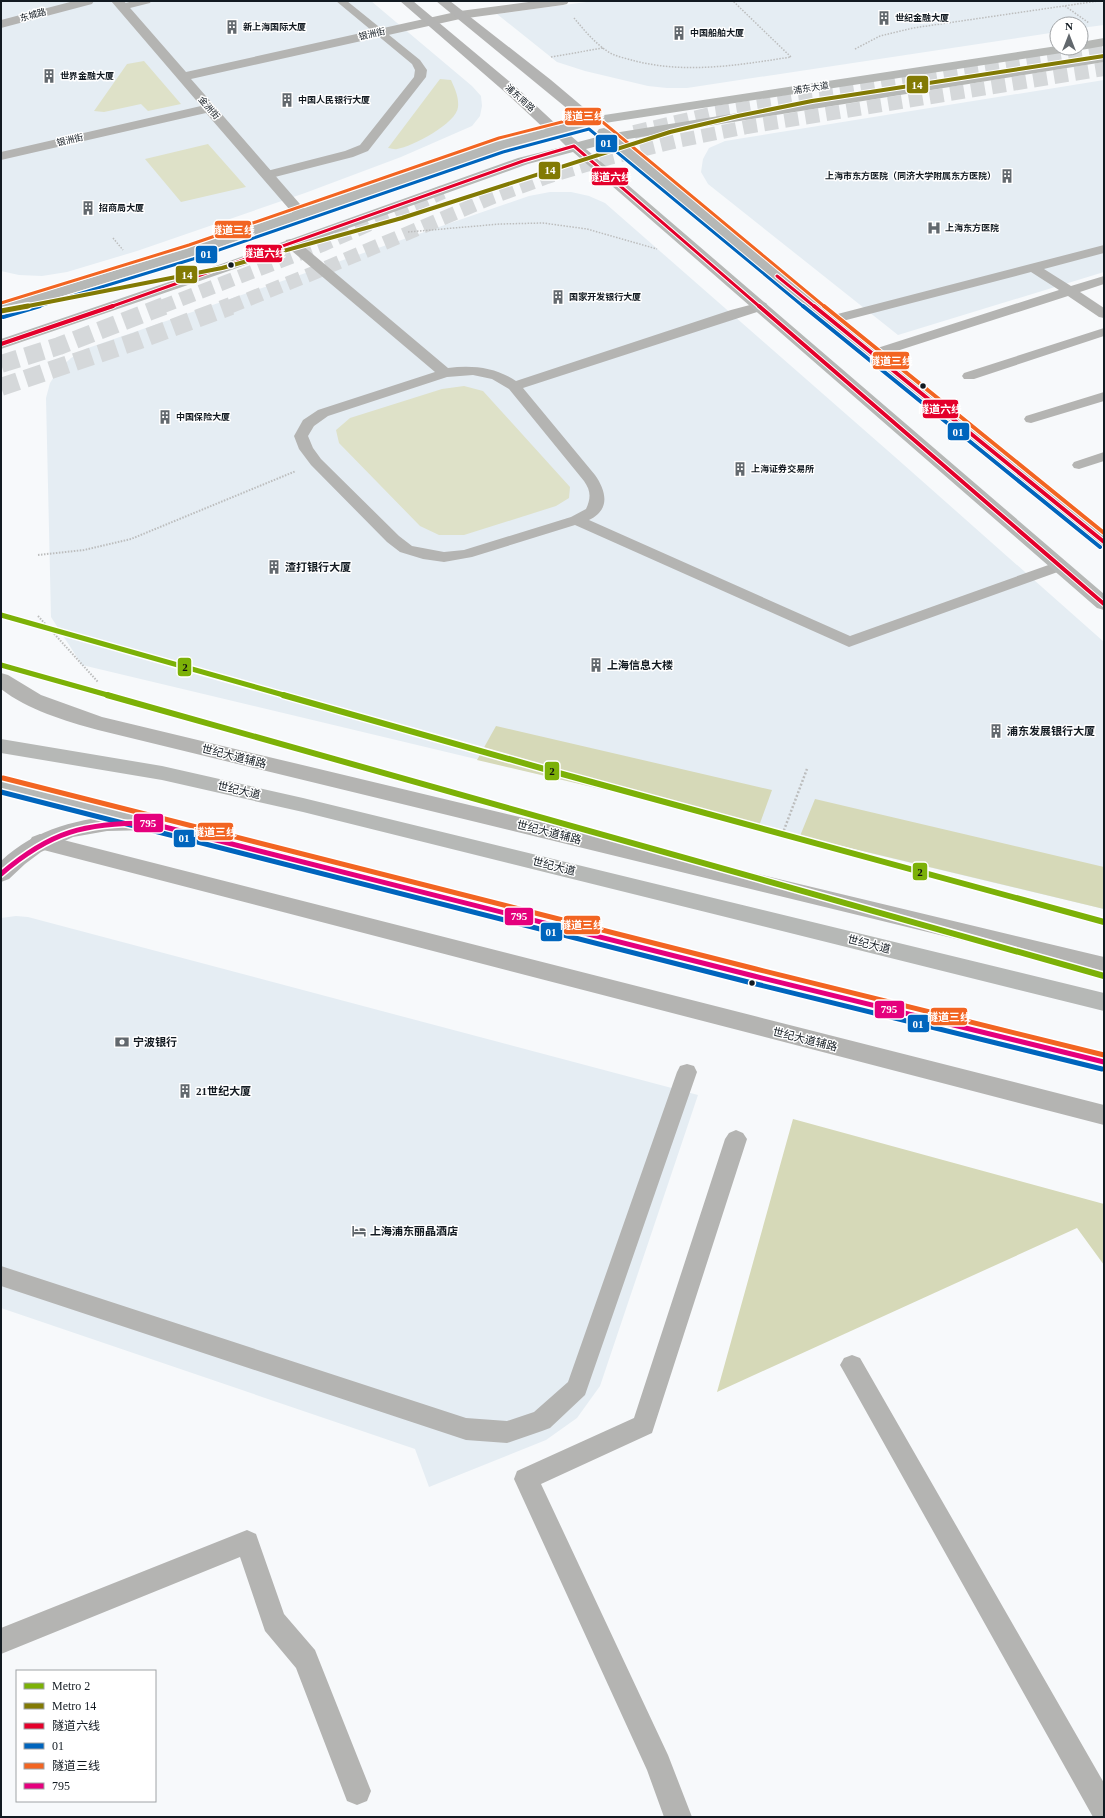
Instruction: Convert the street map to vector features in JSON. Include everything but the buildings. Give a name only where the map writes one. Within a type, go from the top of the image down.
[{"type":"main road","name":"浦东南路","points":[[406,1],[512,90],[554,130],[761,306],[1104,604]]},
{"type":"main road","points":[[442,1],[546,83],[831,320],[1104,542]]},
{"type":"main road","points":[[1089,45],[1104,42]]},
{"type":"main road","name":"浦东大道","points":[[1,310],[191,252],[501,144],[554,130],[591,121],[1049,51]]},
{"type":"main road","name":"浦东大道","points":[[1,344],[215,271],[524,161],[574,146],[611,138],[1104,58]]},
{"type":"main road","name":"世纪大道","points":[[1,746],[162,773],[303,805],[1104,1002]]},
{"type":"main road","points":[[1,785],[754,976],[1104,1062]]},
{"type":"main road","points":[[1,874],[11,863],[40,842],[63,832],[98,824],[121,822],[149,823]]},
{"type":"street","name":"东城路","points":[[1,24],[88,1]]},
{"type":"street","name":"银洲街","points":[[182,77],[460,15],[563,1]]},
{"type":"street","name":"金洲街","points":[[120,4],[301,214]]},
{"type":"street","name":"银洲街","points":[[1,156],[209,108]]},
{"type":"street","name":"世纪大道辅路","points":[[1,679],[12,689],[66,712],[98,723],[1104,966]]},
{"type":"street","name":"世纪大道辅路","points":[[40,842],[1104,1115]]},
{"type":"lane","points":[[120,4],[146,1]]},
{"type":"lane","points":[[267,175],[349,154],[364,148],[372,141],[420,77],[422,70],[416,62],[341,1]]},
{"type":"lane","points":[[291,243],[445,373]]},
{"type":"lane","points":[[831,320],[1104,249]]},
{"type":"lane","points":[[1034,267],[1104,314]]},
{"type":"lane","points":[[873,354],[1104,280]]},
{"type":"lane","points":[[514,386],[761,306]]},
{"type":"lane","points":[[969,376],[1104,332]]},
{"type":"lane","points":[[463,370],[483,371],[501,377],[514,386],[597,488],[598,499],[593,512],[576,520],[466,554],[444,557],[423,554],[406,549],[393,539],[316,462],[306,449],[301,436],[308,423],[323,413],[445,373],[463,370]]},
{"type":"lane","points":[[1031,419],[1104,396]]},
{"type":"lane","points":[[1079,464],[1104,456]]},
{"type":"lane","points":[[576,520],[849,642],[1060,566]]},
{"type":"lane","points":[[1,1276],[466,1429],[507,1432],[542,1420],[577,1388],[687,1072]]},
{"type":"lane","points":[[678,1817],[658,1765],[526,1479],[644,1425],[736,1138]]},
{"type":"lane","points":[[852,1365],[1104,1810]]},
{"type":"lane","points":[[1,1641],[247,1542],[274,1622],[306,1659],[357,1791]]},
{"type":"path","points":[[560,2],[592,39],[611,54],[641,63],[676,68],[714,68],[791,57],[733,1]]},
{"type":"path","points":[[856,49],[880,36],[913,28],[1098,1]]},
{"type":"path","points":[[1065,6],[1093,26]]},
{"type":"path","points":[[547,58],[604,48]]},
{"type":"path","points":[[408,232],[500,224],[543,223],[587,229],[660,250]]},
{"type":"path","points":[[113,238],[125,253]]},
{"type":"path","points":[[38,555],[84,550],[131,539],[316,462]]},
{"type":"path","points":[[38,616],[98,682]]},
{"type":"path","points":[[780,838],[807,769]]},
{"type":"shaded area","points":[[1,1],[371,1],[472,86],[481,96],[482,106],[480,116],[472,126],[401,157],[305,193],[137,251],[67,272],[42,276],[19,275],[1,271]]},
{"type":"shaded area","points":[[594,1],[1100,1],[1104,4],[1104,25],[1089,27],[1089,16],[1049,16],[1049,33],[687,88],[667,88],[648,86],[585,71],[557,62],[497,14]]},
{"type":"shaded area","name":"上海东方医院","points":[[1104,80],[1104,272],[898,335],[708,184],[701,172],[703,159],[709,148],[725,141]]},
{"type":"shaded area","points":[[550,192],[571,192],[589,196],[605,203],[1104,642],[1104,909],[82,665],[51,617],[46,398],[50,383],[59,369],[71,358],[85,349],[529,196]]},
{"type":"shaded area","points":[[16,916],[28,917],[698,1095],[600,1386],[577,1418],[546,1440],[429,1487],[415,1449],[1,1308],[1,918]]},
{"type":"green space","points":[[144,61],[181,104],[148,111],[141,104],[104,112],[94,111],[127,64]]},
{"type":"green space","points":[[440,79],[451,80],[458,100],[456,113],[442,127],[423,139],[404,147],[396,149],[388,148]]},
{"type":"green space","points":[[208,144],[246,187],[181,202],[145,159]]},
{"type":"green space","points":[[464,386],[483,391],[570,487],[569,498],[556,506],[464,535],[439,535],[420,526],[339,443],[336,430],[350,418],[442,389]]},
{"type":"green space","points":[[496,726],[772,790],[759,826],[477,760]]},
{"type":"green space","points":[[815,799],[1104,867],[1104,909],[800,836]]},
{"type":"green space","points":[[793,1119],[1104,1204],[1104,1265],[1077,1228],[717,1392]]},
{"type":"tunnel","points":[[634,132],[715,113],[1104,52]]},
{"type":"tunnel","points":[[229,307],[493,197],[547,177],[609,158],[677,141],[747,127],[1104,69]]},
{"type":"tunnel","points":[[161,307],[322,245],[443,192]]},
{"type":"tunnel","points":[[1,364],[59,346],[164,306]]},
{"type":"tunnel","points":[[1,387],[137,341],[231,306]]},
{"type":"metro line","name":"14","points":[[1,311],[222,268],[402,218],[670,132],[738,116],[812,101],[1104,56]]},
{"type":"metro line","name":"2","points":[[1,615],[555,772],[1104,922]]},
{"type":"metro line","name":"2","points":[[1,665],[1104,976]]},
{"type":"transit line","name":"隧道三线","points":[[1,303],[189,245],[499,138],[593,114],[793,281],[1104,533]]},
{"type":"transit line","name":"01","points":[[3,317],[193,259],[503,152],[589,129],[785,291],[1100,547]]},
{"type":"transit line","name":"隧道六线","points":[[1,344],[215,271],[523,161],[574,146],[1104,604]]},
{"type":"transit line","name":"隧道六线","points":[[777,276],[1104,542]]},
{"type":"transit line","name":"隧道三线","points":[[3,778],[756,969],[1104,1055]]},
{"type":"transit line","name":"01","points":[[1,792],[752,983],[1102,1069]]},
{"type":"transit line","name":"795","points":[[1,874],[35,847],[52,838],[69,832],[106,824],[149,823],[754,976],[1104,1062]]},
{"type":"place","name":"世纪金融大厦","points":[[884,18]]},
{"type":"place","name":"新上海国际大厦","points":[[232,27]]},
{"type":"place","name":"中国船舶大厦","points":[[679,33]]},
{"type":"place","name":"世界金融大厦","points":[[49,76]]},
{"type":"place","name":"中国人民银行大厦","points":[[287,100]]},
{"type":"place","name":"上海市东方医院（同济大学附属东方医院）","points":[[1007,176]]},
{"type":"place","name":"招商局大厦","points":[[88,208]]},
{"type":"place","name":"上海东方医院","points":[[934,228]]},
{"type":"place","name":"国家开发银行大厦","points":[[558,297]]},
{"type":"place","name":"中国保险大厦","points":[[165,417]]},
{"type":"place","name":"上海证券交易所","points":[[740,469]]},
{"type":"place","name":"渣打银行大厦","points":[[274,567]]},
{"type":"place","name":"上海信息大楼","points":[[596,665]]},
{"type":"place","name":"浦东发展银行大厦","points":[[996,731]]},
{"type":"place","name":"宁波银行","points":[[122,1042]]},
{"type":"place","name":"21世纪大厦","points":[[185,1091]]},
{"type":"place","name":"上海浦东丽晶酒店","points":[[359,1231]]}]
